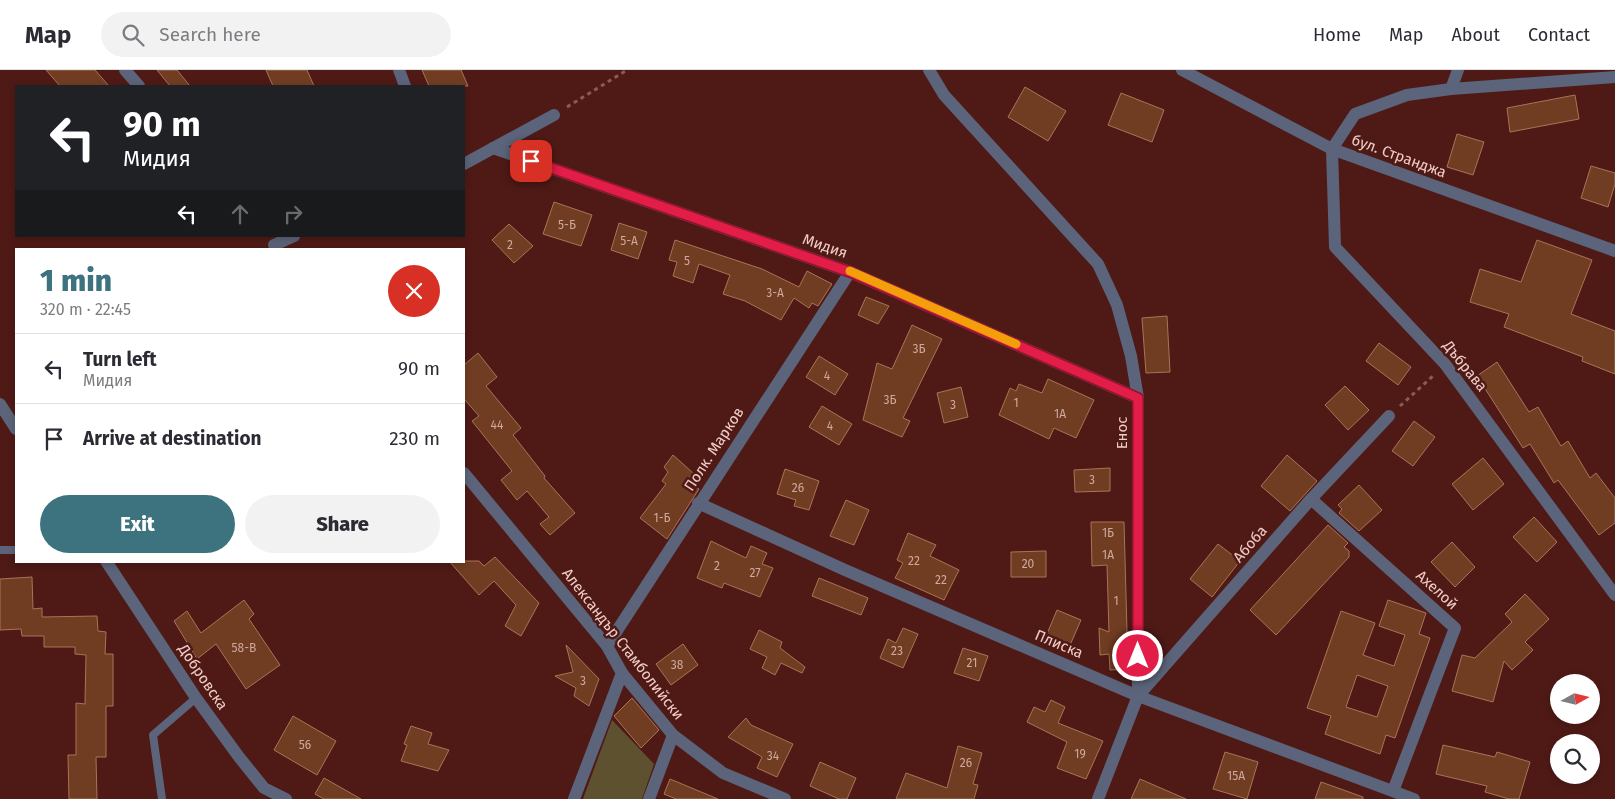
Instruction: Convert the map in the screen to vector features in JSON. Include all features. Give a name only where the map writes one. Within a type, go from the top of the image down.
[{"type":"street","points":[[125,70],[138,85]]},
{"type":"street","points":[[399,70],[405,85]]},
{"type":"street","name":"Енос","points":[[929,70],[944,95],[1098,264],[1117,305],[1131,356],[1138,398],[1138,696],[1098,799]]},
{"type":"street","name":"бул. Странджа","points":[[1182,70],[1332,149],[1615,251]]},
{"type":"street","points":[[1451,89],[1458,70]]},
{"type":"street","points":[[1332,149],[1355,114],[1407,95],[1451,89],[1615,77]]},
{"type":"street","points":[[465,163],[554,115]]},
{"type":"street","name":"Мидия","points":[[493,148],[850,272],[1138,398]]},
{"type":"street","name":"Дъбрава","points":[[1332,149],[1334,247],[1445,364],[1615,595]]},
{"type":"street","points":[[273,243],[291,237]]},
{"type":"street","name":"Полк. Марков","points":[[607,646],[698,503],[850,272]]},
{"type":"street","points":[[0,404],[15,427]]},
{"type":"street","name":"Абоба","points":[[1138,696],[1311,499],[1389,416]]},
{"type":"street","name":"Александър Стамболийски","points":[[465,474],[607,646],[622,673],[673,735],[723,773],[785,799]]},
{"type":"street","name":"Ахелой","points":[[1311,499],[1455,628],[1393,791]]},
{"type":"street","name":"Плиска","points":[[698,503],[845,570],[1138,696],[1414,799]]},
{"type":"street","name":"Добровска","points":[[107,563],[196,698],[264,788],[286,799]]},
{"type":"street","points":[[574,799],[622,673]]},
{"type":"street","points":[[649,799],[673,735]]},
{"type":"lane","points":[[0,550],[15,550]]},
{"type":"lane","points":[[162,799],[153,735],[196,698]]},
{"type":"path","points":[[554,115],[627,70]]},
{"type":"path","points":[[1389,416],[1445,364]]},
{"type":"shaded area","points":[[612,720],[654,764],[642,799],[583,799]]},
{"type":"building","points":[[46,70],[95,70],[108,85],[59,85]]},
{"type":"building","points":[[157,70],[177,70],[189,85],[169,85]]},
{"type":"building","points":[[266,70],[307,70],[314,85],[273,85]]},
{"type":"building","points":[[422,70],[461,70],[468,86],[465,85],[429,85]]},
{"type":"building","points":[[1025,87],[1066,111],[1048,141],[1008,117]]},
{"type":"building","points":[[1121,93],[1164,110],[1152,142],[1108,125]]},
{"type":"building","points":[[1575,95],[1579,119],[1510,132],[1507,108]]},
{"type":"building","points":[[1457,134],[1484,142],[1473,175],[1447,167]]},
{"type":"building","points":[[1591,166],[1615,173],[1615,184],[1608,207],[1581,198]]},
{"type":"building","points":[[554,202],[592,215],[581,246],[543,234]]},
{"type":"building","points":[[619,223],[647,232],[638,259],[611,250]]},
{"type":"building","points":[[509,224],[533,246],[514,263],[492,240]]},
{"type":"building","points":[[675,240],[762,269],[799,287],[807,271],[832,284],[818,306],[812,303],[809,308],[794,298],[781,320],[745,301],[723,294],[730,275],[699,264],[693,283],[673,276],[677,262],[669,260]]},
{"type":"building","points":[[1537,240],[1592,260],[1571,314],[1615,331],[1615,374],[1582,361],[1583,357],[1504,327],[1509,314],[1470,302],[1480,269],[1521,282]]},
{"type":"building","points":[[866,297],[889,306],[878,324],[858,315]]},
{"type":"building","points":[[1167,316],[1170,372],[1146,373],[1142,318]]},
{"type":"building","points":[[912,325],[942,339],[903,418],[910,421],[902,437],[863,420],[877,363],[892,369]]},
{"type":"building","points":[[1379,343],[1411,367],[1398,385],[1366,361]]},
{"type":"building","points":[[478,353],[497,377],[486,386],[521,428],[513,435],[545,476],[544,478],[575,513],[550,535],[540,524],[549,517],[527,491],[517,500],[501,480],[512,471],[472,421],[479,416],[465,400],[465,364]]},
{"type":"building","points":[[819,356],[848,374],[835,395],[806,377]]},
{"type":"building","points":[[1497,362],[1529,412],[1538,407],[1561,446],[1568,441],[1590,478],[1596,473],[1615,498],[1615,523],[1599,535],[1558,480],[1554,483],[1530,444],[1523,448],[1477,376]]},
{"type":"building","points":[[1048,379],[1094,400],[1076,438],[1054,428],[1049,439],[999,415],[1010,388],[1016,391],[1019,384],[1042,393]]},
{"type":"building","points":[[1345,386],[1369,410],[1348,430],[1325,405]]},
{"type":"building","points":[[961,387],[968,417],[944,423],[937,393]]},
{"type":"building","points":[[822,406],[852,424],[839,445],[809,427]]},
{"type":"building","points":[[1414,421],[1435,437],[1413,466],[1392,451]]},
{"type":"building","points":[[673,455],[693,473],[687,480],[699,489],[667,539],[640,518],[666,484],[662,481],[668,472],[664,467]]},
{"type":"building","points":[[1287,455],[1317,481],[1290,511],[1261,486]]},
{"type":"building","points":[[1483,458],[1504,484],[1473,510],[1452,484]]},
{"type":"building","points":[[1110,468],[1110,491],[1075,492],[1074,470]]},
{"type":"building","points":[[785,469],[819,481],[809,510],[794,506],[796,500],[777,494]]},
{"type":"building","points":[[1359,485],[1382,510],[1359,531],[1339,513],[1342,509],[1338,505]]},
{"type":"building","points":[[846,500],[869,510],[854,545],[830,536]]},
{"type":"building","points":[[1534,517],[1557,542],[1537,562],[1513,537]]},
{"type":"building","points":[[1091,522],[1124,522],[1128,669],[1110,670],[1109,654],[1100,655],[1099,628],[1109,632],[1107,565],[1092,566]]},
{"type":"building","points":[[1328,525],[1348,543],[1344,547],[1349,551],[1349,557],[1276,635],[1250,610]]},
{"type":"building","points":[[908,533],[936,545],[930,556],[959,570],[944,600],[895,578],[903,563],[897,560]]},
{"type":"building","points":[[711,541],[746,558],[751,546],[767,553],[762,564],[773,568],[760,597],[724,583],[722,588],[697,578]]},
{"type":"building","points":[[1452,542],[1475,567],[1455,587],[1431,562]]},
{"type":"building","points":[[1218,544],[1240,561],[1212,597],[1190,579]]},
{"type":"building","points":[[1046,551],[1046,577],[1011,577],[1011,552]]},
{"type":"building","points":[[495,557],[539,603],[521,636],[505,626],[516,605],[494,581],[479,595],[451,563],[479,561],[484,566]]},
{"type":"building","points":[[32,577],[33,609],[42,608],[42,617],[97,616],[98,631],[106,632],[105,654],[113,654],[113,706],[106,706],[106,757],[96,757],[97,799],[69,799],[68,755],[76,755],[76,703],[85,704],[86,655],[75,654],[75,647],[44,647],[44,636],[22,636],[21,629],[0,630],[0,579]]},
{"type":"building","points":[[819,578],[868,598],[861,615],[812,596]]},
{"type":"building","points":[[1525,594],[1549,619],[1525,642],[1533,650],[1512,670],[1504,661],[1493,702],[1452,691],[1462,655],[1475,658],[1512,622],[1505,614]]},
{"type":"building","points":[[244,600],[254,614],[249,619],[280,665],[246,689],[216,644],[197,659],[174,621],[187,611],[201,633]]},
{"type":"building","points":[[1388,600],[1426,613],[1419,634],[1430,638],[1395,738],[1386,735],[1380,754],[1325,734],[1331,716],[1307,708],[1341,611],[1375,623],[1363,655],[1394,666],[1405,635],[1379,626]],"holes":[[[1357,675],[1388,686],[1377,717],[1346,707]]]},
{"type":"building","points":[[1057,610],[1081,620],[1067,652],[1044,641]]},
{"type":"building","points":[[903,628],[918,634],[903,668],[880,658],[888,639],[896,643]]},
{"type":"building","points":[[759,630],[782,642],[780,648],[805,667],[802,673],[781,663],[775,675],[762,668],[767,657],[750,649]]},
{"type":"building","points":[[683,644],[698,665],[671,685],[656,664]]},
{"type":"building","points":[[566,645],[599,679],[589,706],[574,696],[576,688],[555,676],[573,672]]},
{"type":"building","points":[[963,648],[988,656],[979,681],[954,673]]},
{"type":"building","points":[[632,698],[659,730],[641,748],[614,716]]},
{"type":"building","points":[[1051,700],[1065,707],[1058,723],[1103,741],[1086,779],[1057,768],[1067,742],[1027,722],[1034,707],[1045,712]]},
{"type":"building","points":[[293,716],[336,741],[317,775],[274,750]]},
{"type":"building","points":[[746,718],[751,725],[793,744],[777,777],[757,768],[762,757],[728,737]]},
{"type":"building","points":[[411,726],[432,733],[428,744],[449,750],[438,771],[401,761],[407,745],[404,744]]},
{"type":"building","points":[[1443,745],[1495,757],[1497,752],[1530,762],[1519,799],[1509,799],[1485,792],[1487,786],[1436,774]]},
{"type":"building","points":[[958,746],[982,753],[973,784],[978,785],[974,799],[896,799],[906,773],[947,788]]},
{"type":"building","points":[[1225,752],[1258,762],[1247,799],[1213,789]]},
{"type":"building","points":[[820,762],[856,778],[847,799],[839,799],[810,786]]},
{"type":"building","points":[[324,778],[361,799],[324,799],[315,794]]},
{"type":"building","points":[[670,779],[718,799],[676,799],[664,794]]},
{"type":"building","points":[[1140,779],[1186,799],[1131,799]]},
{"type":"building","points":[[1321,782],[1363,797],[1363,799],[1315,799]]},
{"type":"slow traffic","points":[[850,271],[1016,344]]},
{"type":"route","points":[[531,161],[850,272],[1138,398],[1138,656]]}]
